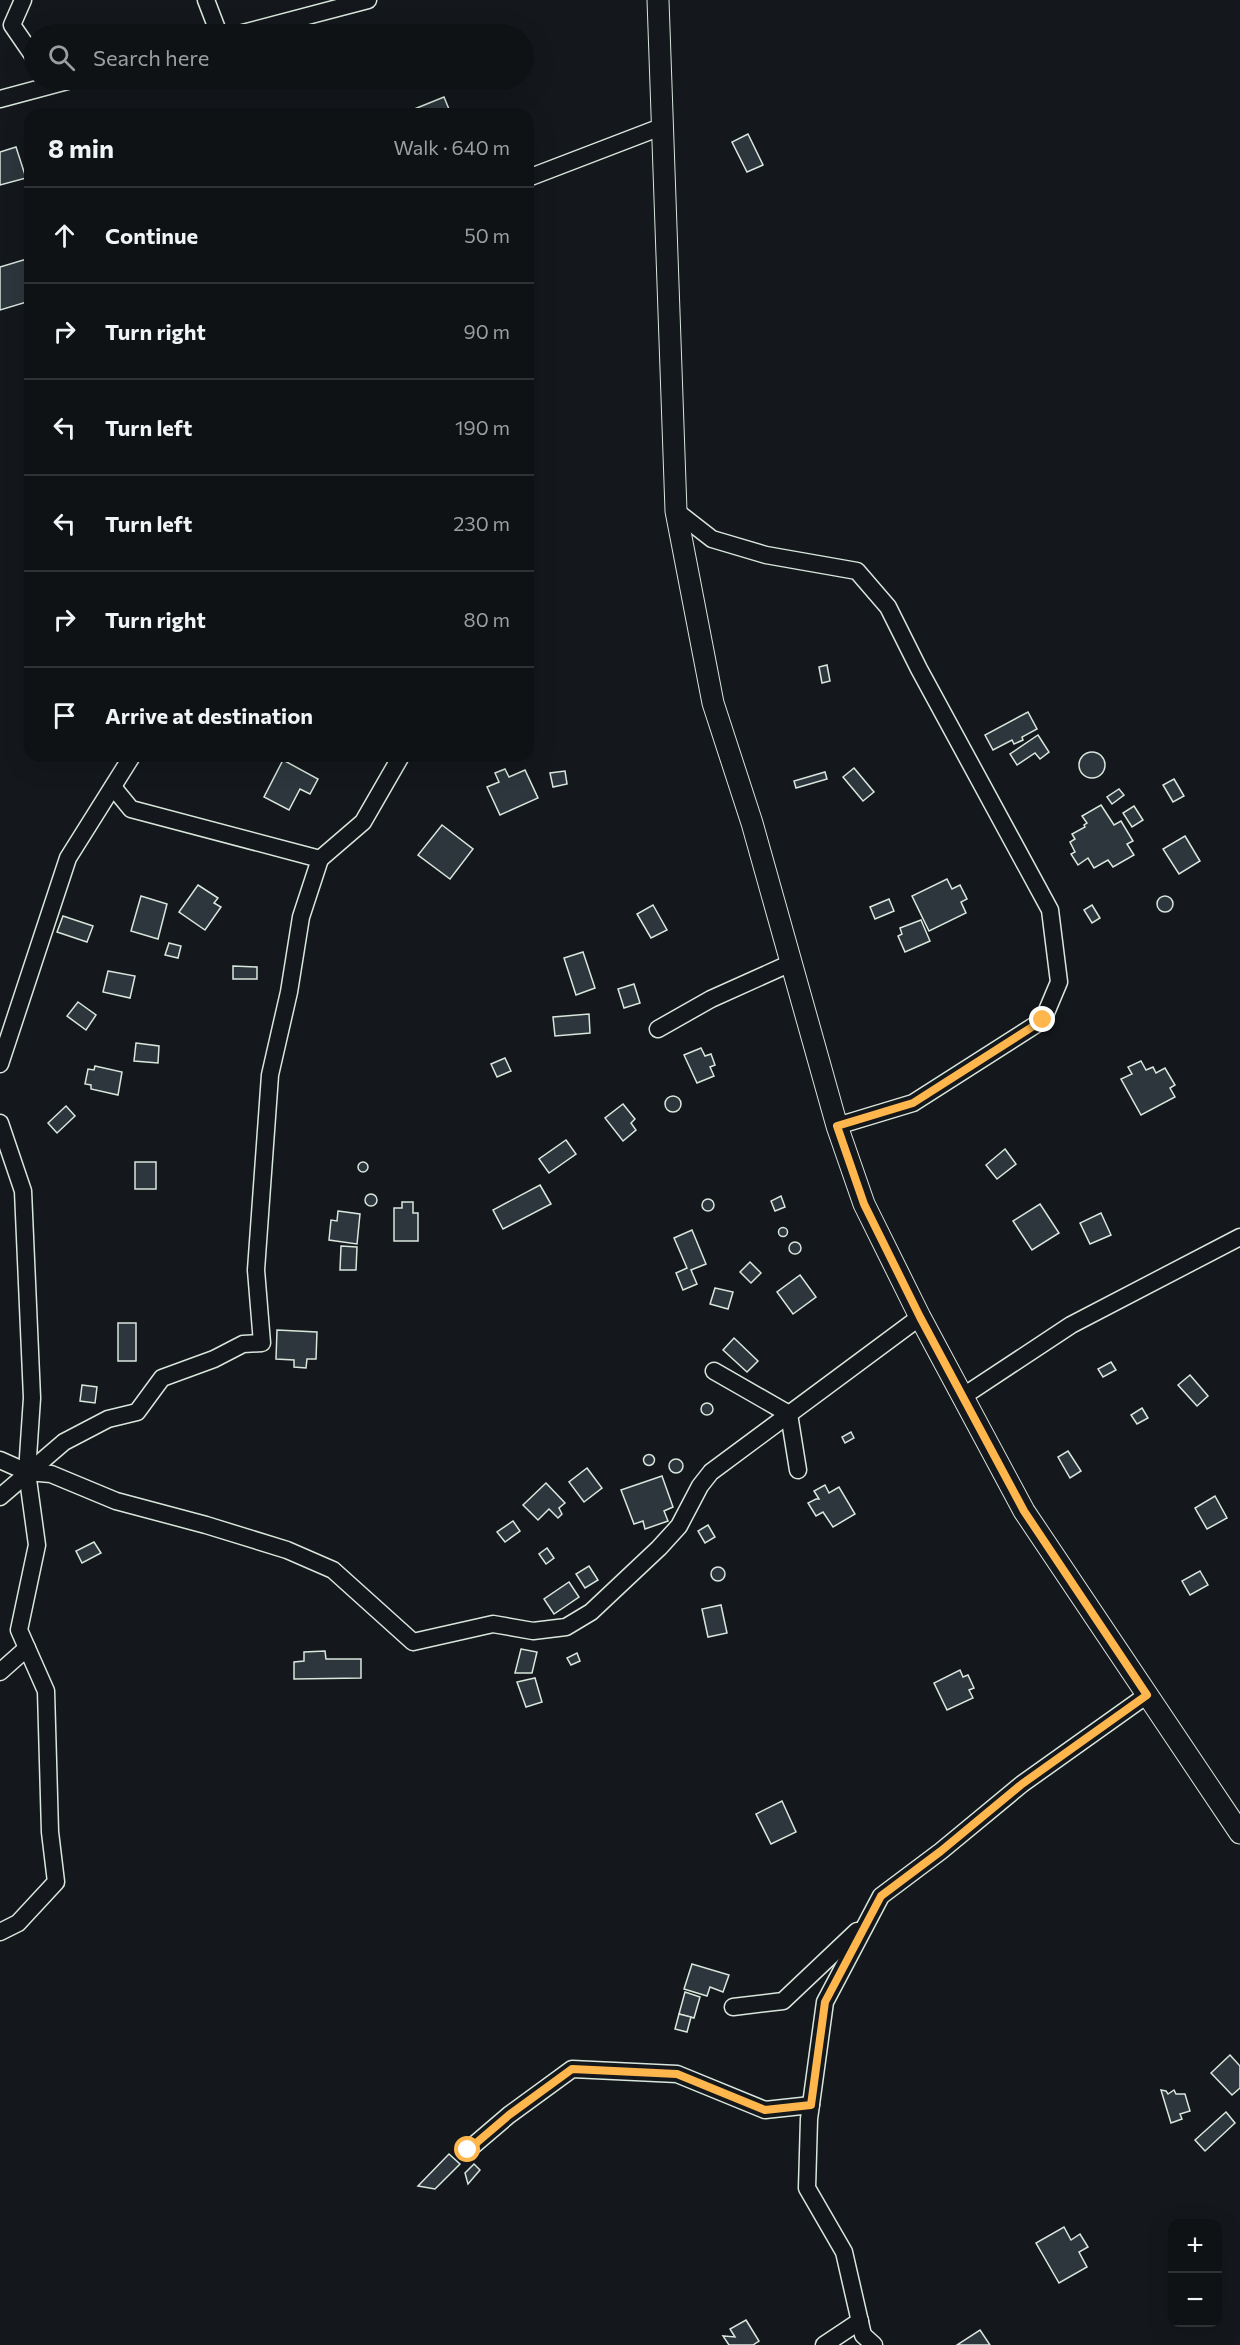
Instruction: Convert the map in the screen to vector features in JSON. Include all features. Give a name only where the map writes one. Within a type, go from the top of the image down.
[{"type":"street","points":[[23,0],[12,25],[24,42]]},
{"type":"street","points":[[206,0],[215,24]]},
{"type":"street","points":[[277,24],[368,0]]},
{"type":"street","points":[[658,0],[676,511],[713,703],[752,823],[837,1126],[864,1204],[920,1317],[1024,1511],[1240,1833]]},
{"type":"street","points":[[0,99],[27,90]]},
{"type":"street","points":[[534,176],[661,127]]},
{"type":"street","points":[[676,511],[712,539],[766,555],[857,571],[888,607],[1050,910],[1059,982],[1043,1020],[913,1103],[837,1126]]},
{"type":"street","points":[[0,1064],[7,1025],[68,858],[128,762]]},
{"type":"street","points":[[0,1497],[64,1442],[108,1419],[137,1412],[162,1378],[214,1359],[243,1344],[262,1343],[256,1270],[270,1075],[289,992],[300,917],[320,859],[363,822],[398,762]]},
{"type":"street","points":[[113,787],[131,809],[320,859]]},
{"type":"street","points":[[658,1029],[711,999],[791,963]]},
{"type":"street","points":[[0,1123],[23,1191],[32,1398],[27,1472],[36,1545],[19,1630],[46,1692],[50,1832],[56,1882],[18,1923],[0,1932]]},
{"type":"street","points":[[962,1397],[1071,1324],[1240,1237]]},
{"type":"street","points":[[0,1460],[27,1472],[51,1474],[116,1501],[287,1550],[333,1570],[413,1642],[493,1624],[533,1631],[566,1628],[591,1612],[659,1548],[679,1526],[700,1486],[711,1472],[920,1317]]},
{"type":"street","points":[[714,1371],[789,1414]]},
{"type":"street","points":[[789,1414],[798,1470]]},
{"type":"street","points":[[0,1672],[27,1648]]},
{"type":"street","points":[[874,2345],[863,2335],[844,2252],[807,2188],[811,2105],[825,2002],[881,1896],[941,1851],[1022,1784],[1147,1695]]},
{"type":"street","points":[[733,2007],[783,2001],[867,1922]]},
{"type":"street","points":[[468,2150],[509,2115],[572,2069],[677,2074],[765,2110],[811,2105]]},
{"type":"street","points":[[824,2345],[860,2321]]},
{"type":"building","points":[[444,97],[449,108],[417,108]]},
{"type":"building","points":[[748,134],[763,165],[747,172],[732,142]]},
{"type":"building","points":[[16,147],[24,179],[0,185],[0,152]]},
{"type":"building","points":[[24,260],[24,303],[0,310],[0,267]]},
{"type":"building","points":[[827,665],[830,681],[822,683],[819,667]]},
{"type":"building","points":[[1028,712],[1037,729],[1022,737],[1023,740],[1014,744],[1012,740],[993,750],[985,735]]},
{"type":"building","points":[[1038,735],[1049,752],[1040,759],[1035,753],[1017,765],[1010,754]]},
{"type":"building","points":[[1092,752],[1101,756],[1105,765],[1101,774],[1092,778],[1083,774],[1079,765],[1083,756]]},
{"type":"building","points":[[282,762],[287,762],[318,779],[310,794],[300,789],[289,810],[264,797]]},
{"type":"building","points":[[854,768],[874,792],[863,801],[843,777]]},
{"type":"building","points":[[505,769],[509,777],[525,770],[538,798],[500,815],[487,787],[499,782],[495,773]]},
{"type":"building","points":[[565,771],[567,784],[553,787],[550,773]]},
{"type":"building","points":[[825,772],[827,779],[796,788],[794,781]]},
{"type":"building","points":[[1174,779],[1184,796],[1173,802],[1163,785]]},
{"type":"building","points":[[1119,789],[1124,795],[1112,804],[1107,797]]},
{"type":"building","points":[[1101,805],[1114,825],[1121,821],[1133,841],[1127,844],[1134,855],[1113,867],[1108,860],[1094,868],[1088,858],[1078,865],[1071,854],[1075,852],[1070,842],[1075,839],[1072,834],[1085,827],[1087,823],[1082,816]]},
{"type":"building","points":[[1134,806],[1143,820],[1132,827],[1123,813]]},
{"type":"building","points":[[442,825],[473,849],[450,879],[418,855]]},
{"type":"building","points":[[1185,836],[1200,861],[1179,874],[1163,849]]},
{"type":"building","points":[[947,879],[952,889],[960,885],[967,899],[961,902],[966,913],[929,931],[912,896]]},
{"type":"building","points":[[198,885],[218,898],[214,903],[221,907],[205,930],[179,912]]},
{"type":"building","points":[[141,896],[167,904],[158,939],[131,931]]},
{"type":"building","points":[[1165,896],[1171,898],[1173,904],[1171,910],[1165,912],[1159,910],[1157,904],[1159,898]]},
{"type":"building","points":[[889,899],[894,911],[875,919],[870,907]]},
{"type":"building","points":[[653,905],[667,930],[651,938],[637,914]]},
{"type":"building","points":[[1092,905],[1100,918],[1092,923],[1084,910]]},
{"type":"building","points":[[63,916],[93,926],[87,942],[57,932]]},
{"type":"building","points":[[921,920],[930,941],[905,952],[898,936],[902,934],[900,928]]},
{"type":"building","points":[[169,943],[181,946],[178,958],[165,955]]},
{"type":"building","points":[[583,952],[595,988],[576,995],[564,958]]},
{"type":"building","points":[[233,966],[257,967],[257,979],[233,979]]},
{"type":"building","points":[[108,971],[135,976],[130,998],[103,992]]},
{"type":"building","points":[[634,984],[640,1003],[624,1008],[618,989]]},
{"type":"building","points":[[78,1002],[96,1015],[86,1030],[67,1016]]},
{"type":"building","points":[[589,1014],[590,1033],[555,1036],[553,1017]]},
{"type":"building","points":[[136,1043],[159,1046],[158,1063],[134,1061]]},
{"type":"building","points":[[701,1048],[705,1056],[711,1054],[715,1065],[710,1067],[714,1076],[697,1083],[684,1055]]},
{"type":"building","points":[[505,1058],[511,1071],[497,1077],[491,1064]]},
{"type":"building","points":[[1141,1061],[1146,1070],[1153,1067],[1156,1073],[1165,1068],[1175,1085],[1170,1088],[1175,1097],[1141,1115],[1121,1079],[1132,1074],[1128,1067]]},
{"type":"building","points":[[95,1066],[122,1072],[118,1095],[91,1089],[91,1085],[85,1084],[88,1069],[94,1070]]},
{"type":"building","points":[[673,1096],[681,1104],[673,1112],[665,1104]]},
{"type":"building","points":[[623,1104],[635,1119],[631,1123],[636,1130],[623,1141],[605,1118]]},
{"type":"building","points":[[66,1106],[75,1116],[57,1133],[48,1123]]},
{"type":"building","points":[[566,1140],[576,1154],[549,1173],[539,1159]]},
{"type":"building","points":[[1005,1149],[1016,1164],[997,1179],[986,1165]]},
{"type":"building","points":[[135,1162],[156,1162],[156,1189],[135,1189]]},
{"type":"building","points":[[363,1162],[367,1163],[367,1171],[363,1172],[359,1171],[358,1167],[359,1163]]},
{"type":"building","points":[[540,1185],[551,1204],[503,1229],[493,1210]]},
{"type":"building","points":[[373,1194],[377,1200],[373,1206],[369,1206],[365,1198]]},
{"type":"building","points":[[781,1196],[785,1207],[775,1211],[771,1201]]},
{"type":"building","points":[[708,1199],[714,1205],[708,1211],[702,1205]]},
{"type":"building","points":[[402,1202],[413,1202],[413,1213],[418,1213],[418,1241],[394,1241],[394,1208],[402,1208]]},
{"type":"building","points":[[1040,1204],[1059,1233],[1032,1250],[1013,1221]]},
{"type":"building","points":[[338,1211],[360,1214],[357,1244],[329,1240],[331,1220],[337,1221]]},
{"type":"building","points":[[1101,1213],[1111,1235],[1090,1244],[1080,1223]]},
{"type":"building","points":[[783,1227],[788,1232],[783,1237],[778,1232]]},
{"type":"building","points":[[692,1230],[706,1264],[691,1270],[697,1284],[683,1290],[676,1273],[687,1268],[674,1238]]},
{"type":"building","points":[[795,1242],[801,1248],[795,1254],[789,1248]]},
{"type":"building","points":[[341,1246],[357,1247],[356,1270],[340,1270]]},
{"type":"building","points":[[750,1262],[761,1273],[751,1283],[740,1272]]},
{"type":"building","points":[[800,1275],[816,1297],[793,1314],[777,1292]]},
{"type":"building","points":[[715,1288],[733,1292],[728,1309],[710,1304]]},
{"type":"building","points":[[118,1323],[136,1323],[136,1361],[118,1361]]},
{"type":"building","points":[[277,1330],[317,1332],[316,1359],[307,1359],[306,1368],[294,1367],[294,1360],[276,1359]]},
{"type":"building","points":[[734,1338],[758,1361],[747,1372],[723,1350]]},
{"type":"building","points":[[1111,1362],[1116,1370],[1103,1377],[1098,1369]]},
{"type":"building","points":[[1190,1375],[1208,1396],[1197,1406],[1178,1385]]},
{"type":"building","points":[[82,1385],[97,1387],[95,1403],[80,1401]]},
{"type":"building","points":[[709,1403],[713,1409],[709,1415],[705,1415],[701,1407]]},
{"type":"building","points":[[1142,1408],[1148,1418],[1137,1424],[1131,1415]]},
{"type":"building","points":[[851,1432],[854,1438],[845,1443],[842,1437]]},
{"type":"building","points":[[1068,1451],[1081,1471],[1070,1478],[1058,1457]]},
{"type":"building","points":[[649,1455],[653,1456],[653,1464],[649,1465],[645,1464],[644,1460],[645,1456]]},
{"type":"building","points":[[676,1459],[681,1461],[683,1466],[681,1471],[676,1473],[671,1471],[669,1466],[671,1461]]},
{"type":"building","points":[[587,1468],[602,1488],[584,1502],[569,1482]]},
{"type":"building","points":[[662,1476],[673,1507],[664,1511],[668,1521],[645,1529],[643,1521],[634,1524],[621,1490]]},
{"type":"building","points":[[546,1483],[565,1503],[559,1508],[562,1514],[558,1518],[549,1509],[538,1520],[523,1505]]},
{"type":"building","points":[[825,1485],[829,1493],[839,1487],[855,1514],[833,1527],[823,1512],[816,1516],[808,1503],[819,1499],[814,1491]]},
{"type":"building","points":[[1215,1496],[1227,1518],[1207,1529],[1195,1508]]},
{"type":"building","points":[[513,1521],[520,1531],[505,1542],[497,1532]]},
{"type":"building","points":[[708,1525],[715,1537],[705,1543],[698,1531]]},
{"type":"building","points":[[94,1542],[101,1553],[82,1563],[76,1551]]},
{"type":"building","points":[[547,1548],[554,1558],[546,1564],[539,1554]]},
{"type":"building","points":[[589,1566],[598,1580],[585,1588],[576,1574]]},
{"type":"building","points":[[715,1567],[721,1567],[725,1574],[721,1581],[715,1581],[711,1577],[711,1571]]},
{"type":"building","points":[[1200,1571],[1208,1585],[1190,1595],[1182,1581]]},
{"type":"building","points":[[569,1582],[579,1597],[554,1614],[544,1599]]},
{"type":"building","points":[[721,1605],[727,1633],[708,1637],[702,1609]]},
{"type":"building","points":[[521,1649],[537,1652],[532,1673],[515,1673]]},
{"type":"building","points":[[325,1651],[326,1659],[361,1659],[361,1678],[294,1679],[294,1662],[304,1661],[304,1652]]},
{"type":"building","points":[[577,1653],[580,1661],[571,1665],[567,1658]]},
{"type":"building","points":[[960,1670],[963,1677],[968,1675],[974,1688],[969,1690],[973,1698],[947,1710],[934,1683]]},
{"type":"building","points":[[535,1678],[542,1702],[526,1707],[517,1682]]},
{"type":"building","points":[[782,1801],[796,1832],[771,1844],[756,1814]]},
{"type":"building","points":[[692,1964],[729,1975],[723,1992],[710,1987],[707,1996],[684,1989]]},
{"type":"building","points":[[685,1992],[700,1997],[694,2018],[679,2014]]},
{"type":"building","points":[[679,2014],[691,2017],[687,2032],[675,2029]]},
{"type":"building","points":[[1230,2055],[1240,2066],[1240,2088],[1232,2095],[1211,2073]]},
{"type":"building","points":[[1161,2090],[1168,2094],[1174,2090],[1176,2094],[1185,2094],[1190,2111],[1180,2114],[1182,2119],[1171,2123]]},
{"type":"building","points":[[1226,2112],[1235,2123],[1205,2151],[1195,2140]]},
{"type":"building","points":[[449,2154],[460,2164],[435,2189],[418,2186]]},
{"type":"building","points":[[474,2164],[480,2170],[468,2184],[465,2173]]},
{"type":"building","points":[[1064,2227],[1071,2240],[1080,2234],[1088,2247],[1079,2252],[1087,2267],[1059,2283],[1036,2243]]},
{"type":"building","points":[[746,2320],[759,2341],[753,2345],[729,2345],[723,2336],[735,2337],[730,2329]]},
{"type":"building","points":[[980,2330],[990,2345],[957,2345]]},
{"type":"route","points":[[468,2150],[509,2115],[572,2069],[677,2074],[765,2110],[811,2105],[825,2002],[881,1896],[941,1851],[1022,1784],[1147,1695],[1024,1511],[920,1317],[864,1204],[837,1126],[913,1103],[1043,1020]]}]
